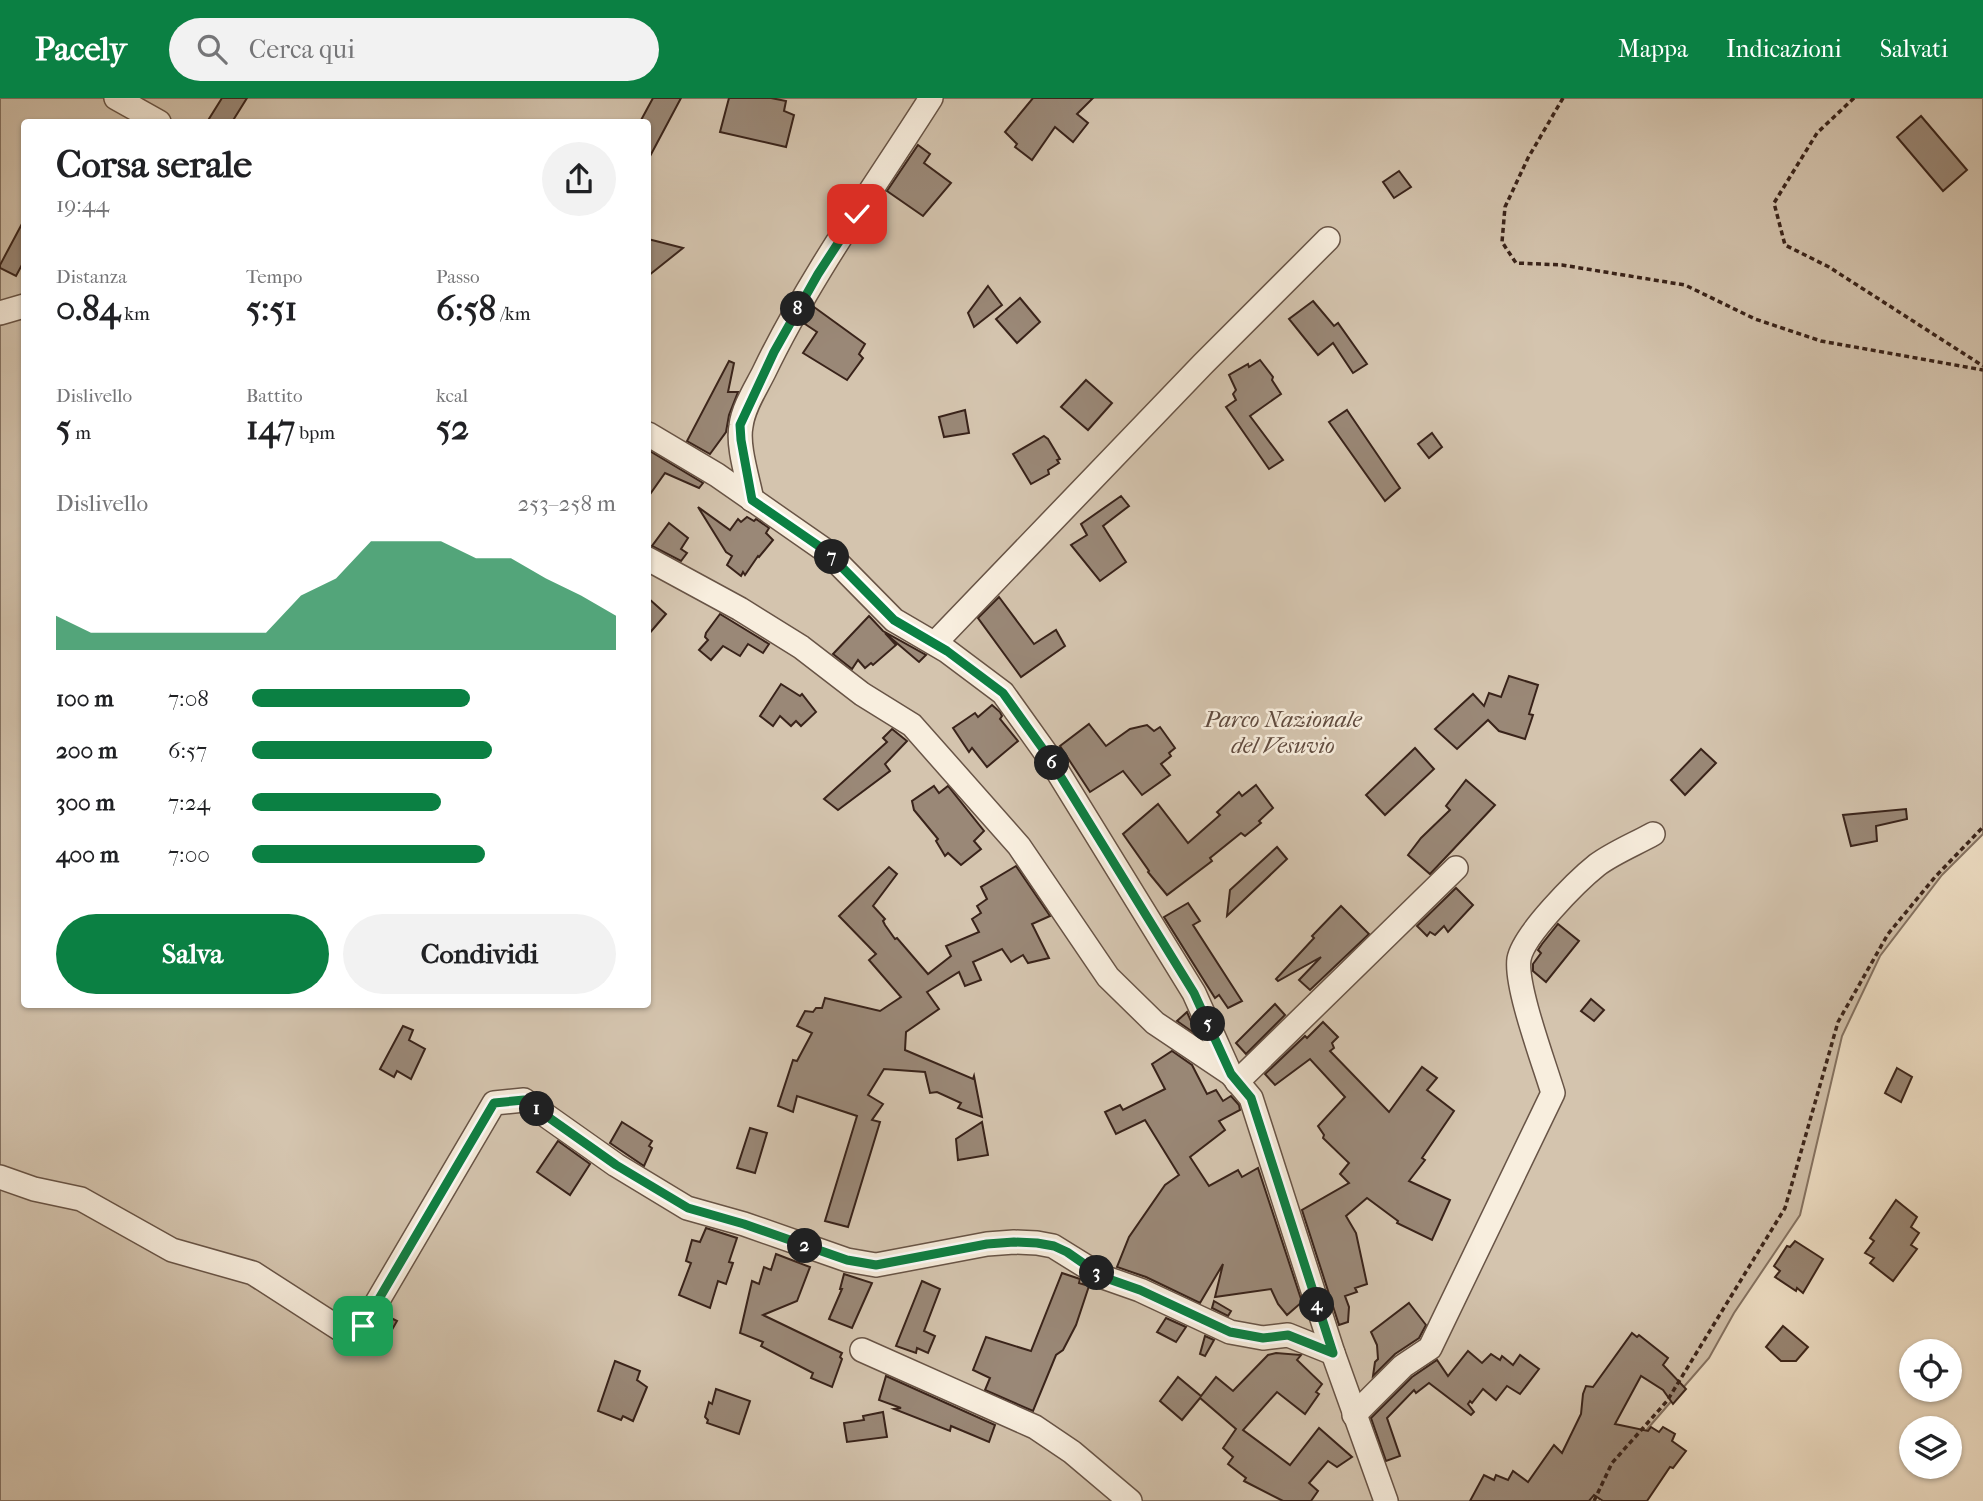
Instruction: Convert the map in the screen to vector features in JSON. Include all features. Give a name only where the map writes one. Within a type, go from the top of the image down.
[{"type":"street","points":[[116,98],[154,119]]},
{"type":"street","points":[[752,500],[740,425],[752,397],[818,274],[931,98]]},
{"type":"street","points":[[934,643],[1203,364],[1328,239]]},
{"type":"street","points":[[0,313],[21,307]]},
{"type":"street","points":[[651,436],[716,475],[826,551],[894,620],[934,643],[1003,693],[1048,756],[1194,993],[1234,1078]]},
{"type":"street","points":[[651,561],[740,609],[801,648],[862,694],[912,725],[1019,846],[1108,977],[1155,1023],[1234,1078],[1251,1098],[1333,1353],[1386,1501]]},
{"type":"street","points":[[1354,1415],[1403,1366],[1430,1348],[1553,1093],[1521,984],[1521,951],[1566,894],[1598,864],[1653,835]]},
{"type":"street","points":[[1234,1078],[1456,868]]},
{"type":"street","points":[[0,1177],[34,1189],[81,1199],[172,1250],[253,1273],[340,1329],[356,1331],[363,1326],[494,1103],[524,1100],[616,1165],[688,1208],[744,1224],[847,1260],[876,1265],[987,1244],[1014,1242],[1054,1246],[1103,1277],[1140,1290],[1230,1332],[1263,1338],[1288,1335],[1333,1353]]},
{"type":"street","points":[[862,1350],[1035,1427],[1072,1452],[1130,1501]]},
{"type":"path","points":[[1563,98],[1528,158],[1505,206],[1502,242],[1516,263],[1562,265],[1685,285],[1755,319],[1821,341],[1983,368]]},
{"type":"path","points":[[1854,98],[1817,133],[1774,204],[1784,245],[1829,267],[1983,368]]},
{"type":"path","points":[[1594,1501],[1612,1463],[1667,1401],[1785,1208],[1838,1022],[1888,934],[1935,877],[1983,827]]},
{"type":"green space","name":"Parco Nazionale del Vesuvio","points":[[0,98],[1983,98],[1983,834],[1942,875],[1880,956],[1842,1036],[1800,1215],[1734,1313],[1709,1358],[1649,1427],[1605,1485],[1599,1501],[0,1501]]},
{"type":"building","points":[[222,98],[247,98],[234,119],[209,119]]},
{"type":"building","points":[[653,98],[681,98],[651,154],[651,119],[642,119]]},
{"type":"building","points":[[729,98],[771,98],[786,101],[784,111],[794,115],[786,147],[720,132]]},
{"type":"building","points":[[1033,98],[1093,98],[1077,114],[1088,123],[1073,142],[1055,127],[1032,160],[1015,147],[1017,144],[1005,132]]},
{"type":"building","points":[[1921,116],[1967,170],[1943,191],[1897,137]]},
{"type":"building","points":[[918,145],[930,154],[924,163],[951,183],[923,216],[887,191]]},
{"type":"building","points":[[1399,171],[1411,187],[1394,198],[1383,182]]},
{"type":"building","points":[[21,226],[21,267],[16,276],[0,268]]},
{"type":"building","points":[[651,240],[683,248],[651,274]]},
{"type":"building","points":[[988,286],[1002,305],[974,327],[968,313]]},
{"type":"building","points":[[1020,298],[1040,322],[1017,343],[996,319]]},
{"type":"building","points":[[1313,301],[1334,326],[1338,323],[1367,364],[1353,373],[1333,343],[1318,355],[1289,319]]},
{"type":"building","points":[[814,307],[865,344],[859,354],[863,358],[847,380],[803,353],[817,332],[805,324]]},
{"type":"building","points":[[1260,360],[1273,377],[1272,380],[1281,394],[1250,416],[1283,460],[1269,469],[1226,407],[1236,400],[1233,394],[1236,390],[1229,375]]},
{"type":"building","points":[[729,361],[734,363],[728,392],[738,392],[726,432],[710,454],[687,441]]},
{"type":"building","points":[[1086,380],[1112,403],[1088,430],[1061,407]]},
{"type":"building","points":[[965,410],[969,433],[944,437],[939,417]]},
{"type":"building","points":[[1347,410],[1400,488],[1385,501],[1329,422]]},
{"type":"building","points":[[1432,433],[1442,447],[1429,458],[1418,444]]},
{"type":"building","points":[[1044,436],[1060,459],[1057,460],[1059,463],[1048,470],[1049,474],[1031,484],[1013,454]]},
{"type":"building","points":[[651,452],[703,483],[699,488],[665,473],[651,493]]},
{"type":"building","points":[[1121,496],[1129,506],[1103,526],[1126,562],[1100,581],[1071,545],[1087,535],[1081,524]]},
{"type":"building","points":[[698,507],[730,530],[738,519],[741,522],[747,517],[754,521],[756,519],[769,528],[766,533],[773,540],[745,575],[743,572],[741,576],[727,565],[732,556],[726,552]]},
{"type":"building","points":[[669,523],[688,538],[681,549],[687,553],[681,561],[652,546]]},
{"type":"building","points":[[999,597],[1034,644],[1056,630],[1065,646],[1021,677],[978,618]]},
{"type":"building","points":[[651,601],[666,614],[651,632]]},
{"type":"building","points":[[720,614],[769,644],[763,653],[748,644],[740,656],[723,646],[711,660],[699,650],[708,640],[706,633]]},
{"type":"building","points":[[869,616],[883,631],[926,655],[919,662],[885,633],[896,645],[873,665],[871,663],[865,668],[858,660],[852,669],[833,654]]},
{"type":"building","points":[[1509,676],[1538,685],[1529,714],[1533,715],[1525,739],[1499,731],[1488,720],[1457,749],[1435,729],[1473,694],[1484,706],[1489,693],[1501,697]]},
{"type":"building","points":[[781,684],[800,696],[802,694],[816,712],[801,726],[796,721],[791,726],[780,716],[773,726],[760,716]]},
{"type":"building","points":[[992,705],[1000,712],[1000,719],[1018,741],[987,767],[972,748],[969,752],[953,728],[975,713],[978,717]]},
{"type":"building","points":[[1089,724],[1106,746],[1130,729],[1147,725],[1154,731],[1160,727],[1175,748],[1169,753],[1171,756],[1161,764],[1170,775],[1142,795],[1123,771],[1090,792],[1060,746]]},
{"type":"building","points":[[892,729],[907,741],[885,764],[890,771],[838,810],[824,799],[887,742],[883,738]]},
{"type":"building","points":[[1415,748],[1434,769],[1385,815],[1366,795]]},
{"type":"building","points":[[1701,749],[1716,763],[1685,795],[1671,780]]},
{"type":"building","points":[[1466,780],[1495,805],[1430,874],[1408,855],[1450,810],[1446,806]]},
{"type":"building","points":[[1256,785],[1273,808],[1259,821],[1261,823],[1245,836],[1241,833],[1210,858],[1212,861],[1167,895],[1123,834],[1158,804],[1188,843],[1220,815],[1217,812],[1239,792],[1242,796]]},
{"type":"building","points":[[934,786],[939,793],[948,786],[984,831],[974,841],[981,849],[961,865],[948,853],[945,856],[936,841],[938,839],[914,810],[912,801]]},
{"type":"building","points":[[1906,809],[1907,819],[1876,826],[1877,841],[1851,846],[1843,815]]},
{"type":"building","points":[[1277,847],[1287,859],[1227,916],[1230,890]]},
{"type":"building","points":[[1016,866],[1050,916],[1032,924],[1049,958],[1028,963],[1023,955],[1011,962],[1002,949],[973,962],[981,980],[965,986],[959,972],[927,992],[939,1009],[906,1032],[905,1050],[973,1079],[974,1076],[982,1117],[958,1108],[961,1103],[937,1092],[930,1093],[925,1072],[884,1069],[868,1095],[883,1104],[872,1120],[880,1122],[848,1227],[825,1221],[857,1116],[797,1096],[793,1112],[778,1106],[793,1060],[797,1061],[812,1033],[797,1026],[805,1011],[813,1012],[816,1008],[822,1008],[825,998],[880,1011],[901,997],[869,960],[876,954],[839,916],[889,867],[897,874],[873,906],[885,919],[885,925],[895,939],[897,938],[928,974],[951,956],[946,946],[979,932],[972,919],[981,913],[977,906],[987,899],[981,887]]},
{"type":"building","points":[[1456,888],[1473,905],[1448,932],[1444,926],[1435,935],[1430,932],[1427,936],[1417,926]]},
{"type":"building","points":[[1188,903],[1200,921],[1193,925],[1242,1001],[1228,1008],[1219,995],[1215,998],[1164,917]]},
{"type":"building","points":[[1341,906],[1369,934],[1310,990],[1299,980],[1321,957],[1278,981],[1276,979],[1314,938],[1312,936]]},
{"type":"building","points":[[1558,924],[1579,941],[1546,982],[1533,971],[1533,964],[1541,953],[1538,950]]},
{"type":"building","points":[[1591,999],[1604,1010],[1594,1021],[1581,1011]]},
{"type":"building","points":[[1275,1004],[1285,1015],[1246,1054],[1236,1043]]},
{"type":"building","points":[[1187,1012],[1197,1035],[1177,1021]]},
{"type":"building","points":[[1323,1022],[1338,1037],[1332,1043],[1334,1048],[1330,1051],[1389,1112],[1422,1067],[1437,1078],[1427,1090],[1454,1111],[1422,1158],[1425,1160],[1409,1181],[1450,1200],[1432,1240],[1397,1223],[1398,1221],[1367,1198],[1346,1216],[1356,1233],[1367,1284],[1355,1288],[1357,1292],[1345,1296],[1349,1307],[1348,1322],[1339,1325],[1302,1210],[1349,1183],[1340,1174],[1349,1163],[1323,1138],[1318,1126],[1345,1097],[1310,1059],[1275,1085],[1265,1074]]},
{"type":"building","points":[[403,1026],[413,1030],[409,1040],[425,1049],[411,1079],[397,1071],[394,1077],[380,1069]]},
{"type":"building","points":[[1172,1051],[1192,1065],[1207,1094],[1216,1090],[1223,1101],[1231,1096],[1239,1105],[1240,1110],[1219,1121],[1225,1130],[1190,1157],[1209,1186],[1238,1170],[1242,1177],[1258,1168],[1302,1302],[1287,1315],[1271,1289],[1215,1297],[1223,1264],[1200,1303],[1146,1277],[1117,1267],[1129,1237],[1165,1185],[1179,1175],[1145,1120],[1116,1134],[1105,1112],[1120,1105],[1123,1110],[1165,1089],[1152,1064]]},
{"type":"building","points":[[1897,1068],[1912,1077],[1901,1102],[1885,1093]]},
{"type":"building","points":[[622,1122],[652,1141],[649,1146],[652,1148],[644,1166],[610,1143]]},
{"type":"building","points":[[982,1122],[988,1155],[958,1160],[956,1139]]},
{"type":"building","points":[[750,1128],[767,1133],[755,1173],[737,1168]]},
{"type":"building","points":[[558,1141],[590,1164],[570,1195],[537,1172]]},
{"type":"building","points":[[1896,1200],[1917,1217],[1911,1227],[1919,1233],[1911,1245],[1917,1249],[1893,1281],[1870,1263],[1874,1258],[1865,1253],[1874,1241],[1870,1238]]},
{"type":"building","points":[[706,1228],[737,1238],[729,1262],[733,1263],[726,1284],[718,1281],[710,1308],[679,1295],[691,1263],[686,1261],[692,1240],[700,1242]]},
{"type":"building","points":[[1795,1241],[1823,1259],[1803,1293],[1775,1277],[1780,1271],[1774,1266],[1787,1246],[1790,1247]]},
{"type":"building","points":[[776,1254],[810,1267],[797,1301],[763,1315],[842,1353],[832,1387],[811,1378],[813,1373],[761,1346],[763,1342],[740,1333],[752,1281],[759,1284],[764,1267],[771,1270]]},
{"type":"building","points":[[1062,1273],[1080,1279],[1079,1283],[1089,1286],[1076,1325],[1063,1350],[1056,1355],[1033,1411],[985,1390],[990,1378],[973,1370],[986,1337],[1031,1351]]},
{"type":"building","points":[[844,1274],[872,1283],[852,1328],[829,1319],[842,1289]]},
{"type":"building","points":[[922,1281],[940,1289],[924,1331],[935,1336],[928,1353],[917,1348],[916,1353],[896,1346]]},
{"type":"building","points":[[1214,1301],[1231,1311],[1228,1316],[1212,1308]]},
{"type":"building","points":[[1409,1303],[1426,1325],[1419,1338],[1395,1354],[1373,1376],[1378,1359],[1377,1345],[1371,1332]]},
{"type":"building","points":[[385,1315],[397,1321],[389,1335],[378,1329]]},
{"type":"building","points":[[1166,1318],[1186,1327],[1176,1342],[1157,1332]]},
{"type":"building","points":[[1783,1326],[1808,1347],[1796,1361],[1781,1361],[1766,1347]]},
{"type":"building","points":[[1632,1333],[1637,1337],[1639,1335],[1668,1358],[1663,1365],[1686,1389],[1673,1404],[1663,1390],[1641,1376],[1615,1424],[1648,1431],[1651,1427],[1659,1432],[1663,1427],[1675,1434],[1672,1441],[1686,1451],[1673,1468],[1670,1467],[1647,1501],[1603,1501],[1594,1495],[1589,1501],[1470,1501],[1484,1475],[1494,1480],[1496,1475],[1508,1480],[1513,1471],[1528,1482],[1554,1445],[1562,1453],[1581,1414],[1586,1386],[1593,1387]]},
{"type":"building","points":[[1205,1336],[1214,1340],[1205,1356],[1200,1354]]},
{"type":"building","points":[[1468,1351],[1482,1363],[1491,1354],[1500,1360],[1502,1356],[1513,1365],[1520,1355],[1539,1369],[1520,1394],[1507,1386],[1496,1400],[1483,1389],[1472,1403],[1470,1401],[1468,1404],[1474,1412],[1471,1415],[1429,1383],[1416,1393],[1414,1390],[1387,1418],[1400,1456],[1386,1461],[1371,1418],[1412,1377],[1437,1360],[1448,1376]]},
{"type":"building","points":[[1268,1355],[1301,1355],[1297,1360],[1322,1384],[1316,1392],[1319,1394],[1305,1414],[1277,1392],[1243,1430],[1290,1465],[1319,1428],[1352,1457],[1337,1467],[1328,1461],[1309,1483],[1318,1491],[1311,1501],[1283,1501],[1244,1481],[1246,1478],[1228,1464],[1233,1457],[1223,1448],[1236,1429],[1200,1398],[1182,1420],[1160,1401],[1178,1377],[1201,1396],[1216,1377],[1233,1391]]},
{"type":"building","points":[[615,1361],[640,1371],[637,1380],[647,1387],[633,1421],[623,1416],[621,1420],[598,1411]]},
{"type":"building","points":[[886,1376],[995,1425],[989,1442],[951,1426],[950,1431],[894,1409],[901,1408],[879,1400]]},
{"type":"building","points":[[716,1389],[750,1401],[739,1434],[707,1423],[705,1417]]},
{"type":"building","points":[[883,1412],[887,1437],[847,1442],[844,1423],[864,1420],[863,1416]]},
{"type":"route","points":[[363,1326],[494,1103],[524,1100],[616,1165],[688,1208],[744,1224],[847,1260],[876,1265],[987,1244],[1014,1242],[1054,1246],[1103,1277],[1140,1290],[1230,1332],[1263,1338],[1288,1335],[1333,1353],[1251,1098],[1231,1074],[1194,993],[1048,756],[1003,693],[947,651],[894,620],[826,551],[752,500],[740,425],[774,352],[818,274],[857,214]]}]
